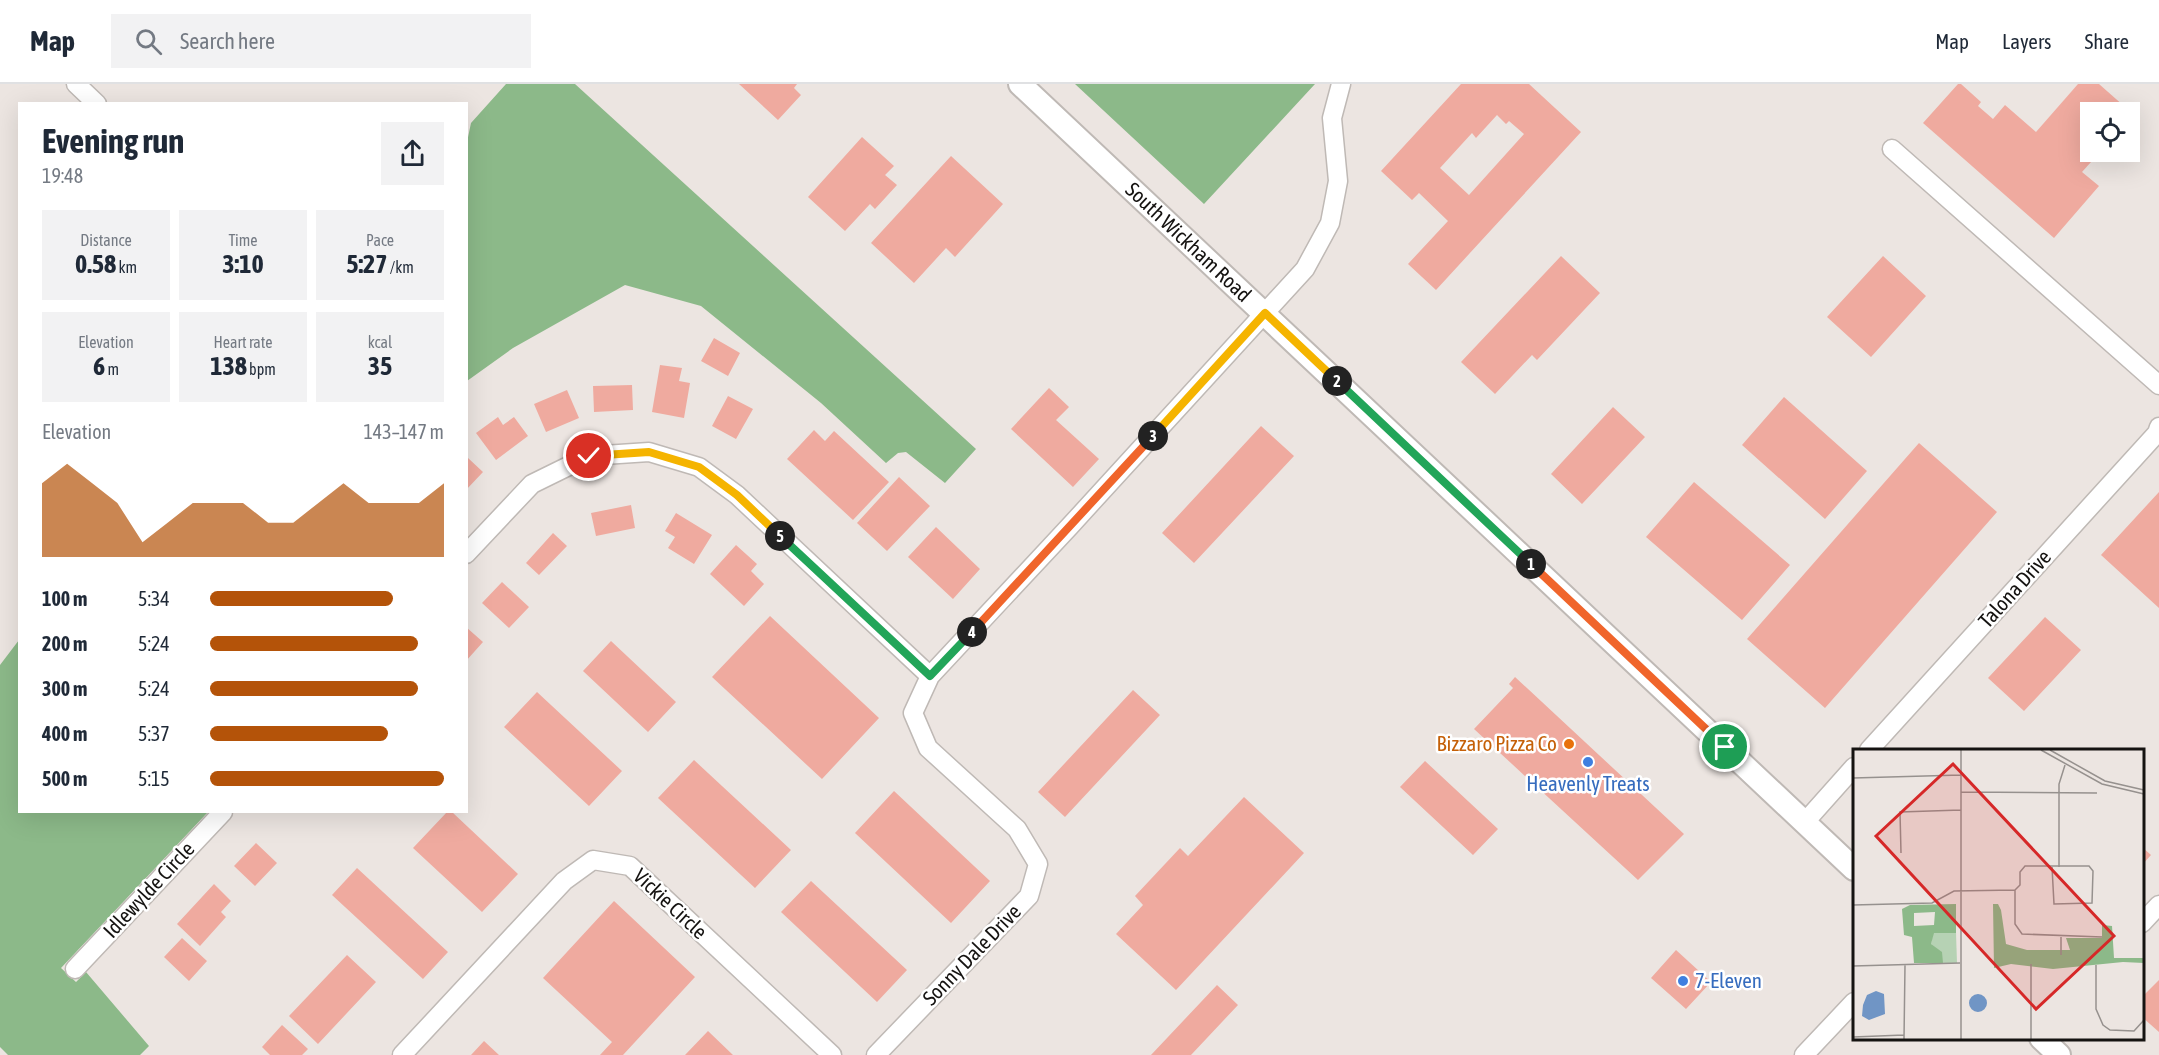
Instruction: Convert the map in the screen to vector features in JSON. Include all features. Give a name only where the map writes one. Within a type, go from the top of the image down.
[{"type":"main road","name":"South Wickham Road","points":[[1020,84],[1853,868]]},
{"type":"main road","points":[[2042,1040],[2059,1055]]},
{"type":"street","points":[[76,84],[95,102]]},
{"type":"street","points":[[468,552],[532,484],[589,456],[649,452],[699,467],[737,495],[930,676],[1305,269],[1330,223],[1338,181],[1332,118],[1341,84]]},
{"type":"street","points":[[1892,149],[2159,385]]},
{"type":"street","name":"Talona Drive","points":[[1870,749],[2157,433],[2159,426]]},
{"type":"street","name":"Sonny Dale Drive","points":[[876,1055],[1029,896],[1038,864],[1017,829],[928,748],[913,713],[930,676]]},
{"type":"street","points":[[1805,822],[1853,768]]},
{"type":"street","name":"Idlewylde Circle","points":[[75,969],[222,813]]},
{"type":"street","name":"Vickie Circle","points":[[402,1055],[564,881],[593,860],[630,866],[832,1055]]},
{"type":"street","points":[[2144,921],[2159,905]]},
{"type":"street","points":[[1804,1055],[1853,1003]]},
{"type":"green space","points":[[506,84],[575,84],[976,449],[945,483],[906,452],[898,453],[886,463],[821,403],[701,306],[625,285],[513,348],[468,380],[468,137],[471,123]]},
{"type":"green space","points":[[1075,84],[1315,84],[1204,204]]},
{"type":"green space","points":[[18,641],[18,813],[207,813],[61,968],[76,982],[86,972],[149,1046],[140,1055],[8,1055],[0,1047],[0,665]]},
{"type":"building","points":[[739,84],[797,84],[794,88],[801,95],[778,120]]},
{"type":"building","points":[[1461,84],[1529,84],[1581,132],[1436,290],[1408,264],[1448,221],[1419,193],[1412,200],[1381,171]],"holes":[[[1497,115],[1506,124],[1509,121],[1524,134],[1469,195],[1440,168],[1472,133],[1476,138]]]},
{"type":"building","points":[[1958,84],[1961,84],[1981,102],[1978,106],[1993,119],[2005,105],[2036,132],[2078,84],[2099,84],[2119,102],[2080,102],[2080,162],[2091,162],[2082,172],[2099,186],[2054,238],[1923,123]]},
{"type":"building","points":[[862,137],[894,166],[885,175],[897,185],[875,209],[870,204],[845,231],[808,197]]},
{"type":"building","points":[[951,156],[1003,204],[955,257],[946,248],[914,283],[871,243]]},
{"type":"building","points":[[1561,256],[1600,293],[1537,360],[1532,355],[1495,394],[1461,362]]},
{"type":"building","points":[[1883,256],[1926,296],[1871,357],[1827,317]]},
{"type":"building","points":[[714,338],[740,353],[728,376],[701,361]]},
{"type":"building","points":[[660,365],[682,368],[679,381],[690,383],[684,418],[652,412]]},
{"type":"building","points":[[632,385],[633,410],[594,412],[593,386]]},
{"type":"building","points":[[1049,388],[1069,407],[1056,420],[1099,459],[1073,487],[1011,429]]},
{"type":"building","points":[[567,390],[579,418],[546,432],[534,404]]},
{"type":"building","points":[[728,396],[753,409],[736,439],[712,426]]},
{"type":"building","points":[[1784,397],[1867,471],[1825,519],[1742,445]]},
{"type":"building","points":[[1613,407],[1645,437],[1582,504],[1551,474]]},
{"type":"building","points":[[498,417],[503,425],[514,417],[528,436],[496,460],[476,433]]},
{"type":"building","points":[[1261,426],[1294,456],[1194,563],[1162,533]]},
{"type":"building","points":[[814,430],[825,441],[834,431],[889,482],[853,520],[787,459]]},
{"type":"building","points":[[1919,443],[1997,512],[1825,708],[1747,639]]},
{"type":"building","points":[[468,458],[483,472],[468,488]]},
{"type":"building","points":[[899,477],[930,506],[887,551],[857,523]]},
{"type":"building","points":[[1694,482],[1790,565],[1742,620],[1646,537]]},
{"type":"building","points":[[2159,492],[2159,608],[2101,555]]},
{"type":"building","points":[[631,505],[635,528],[596,536],[591,513]]},
{"type":"building","points":[[676,513],[712,535],[694,564],[668,548],[675,537],[665,531]]},
{"type":"building","points":[[936,527],[980,569],[953,599],[908,557]]},
{"type":"building","points":[[553,533],[567,546],[539,575],[526,563]]},
{"type":"building","points":[[736,545],[757,564],[751,571],[764,584],[744,606],[710,574]]},
{"type":"building","points":[[502,582],[529,607],[509,628],[482,603]]},
{"type":"building","points":[[770,616],[879,718],[822,779],[712,677]]},
{"type":"building","points":[[2045,617],[2081,650],[2024,711],[1988,678]]},
{"type":"building","points":[[468,629],[483,642],[468,659]]},
{"type":"building","points":[[611,641],[676,702],[648,732],[583,671]]},
{"type":"building","points":[[1515,677],[1684,834],[1638,880],[1474,729],[1513,688],[1509,684]]},
{"type":"building","points":[[1133,690],[1160,715],[1065,817],[1038,792]]},
{"type":"building","points":[[537,692],[622,771],[589,806],[504,727]]},
{"type":"building","points":[[694,760],[791,850],[755,888],[658,798]]},
{"type":"building","points":[[1425,761],[1498,829],[1473,855],[1400,787]]},
{"type":"building","points":[[894,791],[990,881],[951,923],[855,833]]},
{"type":"building","points":[[1244,797],[1304,853],[1176,990],[1116,934],[1143,905],[1135,896],[1180,848],[1188,856]]},
{"type":"building","points":[[446,813],[453,813],[518,874],[482,912],[413,848]]},
{"type":"building","points":[[256,843],[277,863],[255,886],[234,866]]},
{"type":"building","points":[[2144,849],[2151,855],[2144,863]]},
{"type":"building","points":[[357,868],[448,952],[423,979],[332,895]]},
{"type":"building","points":[[811,881],[907,970],[877,1002],[781,912]]},
{"type":"building","points":[[214,884],[231,901],[221,912],[226,917],[200,946],[177,924]]},
{"type":"building","points":[[614,901],[695,977],[623,1055],[600,1055],[612,1042],[543,978]]},
{"type":"building","points":[[182,938],[207,961],[189,981],[164,957]]},
{"type":"building","points":[[1676,950],[1711,982],[1686,1009],[1651,978]]},
{"type":"building","points":[[347,955],[376,982],[318,1044],[289,1016]]},
{"type":"building","points":[[2159,980],[2159,1032],[2144,1019],[2144,995]]},
{"type":"building","points":[[1217,985],[1238,1005],[1191,1055],[1151,1055]]},
{"type":"building","points":[[282,1025],[308,1049],[302,1055],[270,1055],[262,1047]]},
{"type":"building","points":[[708,1031],[733,1055],[685,1055]]},
{"type":"building","points":[[484,1041],[499,1055],[471,1055]]},
{"type":"place","name":"Bizzaro Pizza Co","points":[[1569,744]]},
{"type":"place","name":"Heavenly Treats","points":[[1588,762]]},
{"type":"place","name":"7-Eleven","points":[[1683,981]]},
{"type":"route","points":[[589,456],[649,452],[699,467],[737,495],[930,676],[1265,313],[1725,747]]}]
